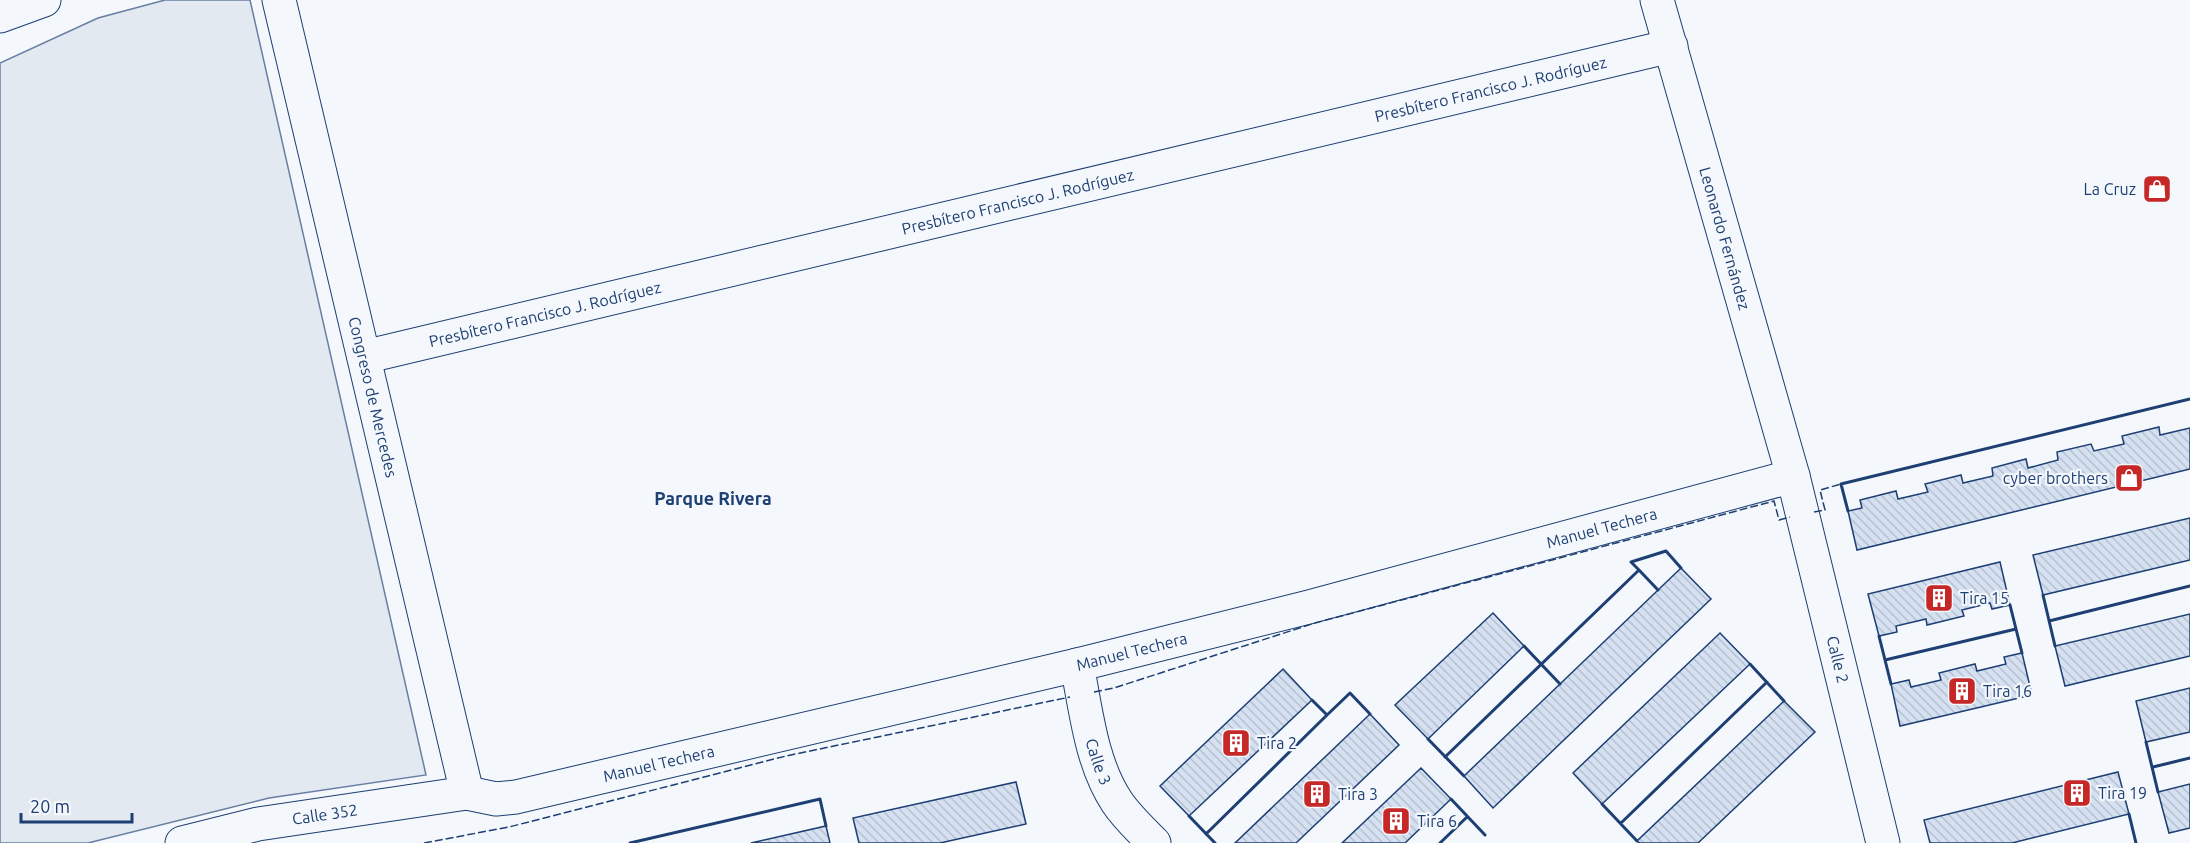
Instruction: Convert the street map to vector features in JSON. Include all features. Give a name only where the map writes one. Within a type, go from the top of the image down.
[{"type":"street","points":[[0,16],[44,0]]},
{"type":"street","name":"Congreso de Mercedes","points":[[279,0],[467,793]]},
{"type":"street","name":"Leonardo Fernández","points":[[1657,0],[1793,476]]},
{"type":"street","name":"Presbítero Francisco J. Rodríguez","points":[[364,357],[1671,46]]},
{"type":"street","name":"Manuel Techera","points":[[467,793],[496,799],[516,797],[1077,665],[1309,607],[1793,476]]},
{"type":"street","name":"Calle 2","points":[[1793,476],[1883,843]]},
{"type":"street","name":"Calle 3","points":[[1077,665],[1090,734],[1105,781],[1123,809],[1154,843]]},
{"type":"street","name":"Calle 352","points":[[182,843],[258,824],[467,793]]},
{"type":"shaded area","points":[[165,0],[250,0],[426,775],[269,798],[88,843],[0,843],[0,63],[98,18]]},
{"type":"building","points":[[2159,427],[2160,435],[2190,428],[2190,469],[1857,550],[1848,511],[1862,508],[1860,500],[1896,491],[1898,499],[1928,492],[1925,484],[1961,475],[1963,483],[1993,476],[1992,468],[2026,459],[2028,468],[2058,460],[2057,452],[2091,444],[2094,451],[2124,444],[2122,436]]},
{"type":"building","points":[[2190,518],[2190,560],[2043,595],[2033,555]]},
{"type":"building","name":"Tira 15","points":[[2000,562],[2010,605],[1992,609],[1990,603],[1962,610],[1964,616],[1927,625],[1926,619],[1896,626],[1897,632],[1879,636],[1868,594]]},
{"type":"building","points":[[1681,568],[1711,599],[1493,808],[1464,776]]},
{"type":"building","points":[[1493,613],[1524,646],[1428,739],[1395,705]]},
{"type":"building","points":[[2190,614],[2190,656],[2065,686],[2055,646]]},
{"type":"building","points":[[1720,633],[1750,664],[1602,804],[1573,773]]},
{"type":"building","name":"Tira 16","points":[[2022,653],[2032,695],[1900,726],[1891,684],[1909,680],[1911,687],[1941,680],[1939,673],[1975,664],[1977,671],[2006,664],[2004,657]]},
{"type":"building","name":"Tira 2","points":[[1283,669],[1312,700],[1189,816],[1160,786]]},
{"type":"building","points":[[2190,688],[2190,732],[2146,742],[2136,701]]},
{"type":"building","points":[[1784,701],[1815,732],[1698,843],[1640,843],[1637,841]]},
{"type":"building","name":"Tira 3","points":[[1370,714],[1399,745],[1296,843],[1235,843]]},
{"type":"building","name":"Tira 6","points":[[1421,768],[1451,799],[1405,843],[1342,843]]},
{"type":"building","name":"Tira 19","points":[[2118,772],[2129,814],[2012,843],[1930,843],[1924,820]]},
{"type":"building","points":[[1016,782],[1026,824],[940,843],[859,843],[853,818]]},
{"type":"building","points":[[2190,784],[2190,828],[2169,833],[2158,792]]},
{"type":"building","points":[[826,826],[830,843],[751,843]]},
{"type":"fence","points":[[1814,512],[1825,510],[1820,490],[1841,484]]},
{"type":"fence","points":[[1094,692],[1114,688],[1315,623],[1774,501],[1779,520],[1790,517]]},
{"type":"fence","points":[[424,843],[509,827],[786,756],[1070,697]]},
{"type":"wall","points":[[1848,511],[1841,484],[2190,399]]},
{"type":"wall","points":[[1639,570],[1631,562],[1666,551],[1681,568]]},
{"type":"wall","points":[[1445,757],[1639,570],[1658,590]]},
{"type":"wall","points":[[2049,621],[2190,586]]},
{"type":"wall","points":[[2043,595],[2055,646]]},
{"type":"wall","points":[[2010,605],[2022,653]]},
{"type":"wall","points":[[1885,660],[2016,629]]},
{"type":"wall","points":[[1879,636],[1891,684]]},
{"type":"wall","points":[[1524,646],[1560,684]]},
{"type":"wall","points":[[1750,664],[1784,701]]},
{"type":"wall","points":[[1621,823],[1767,682]]},
{"type":"wall","points":[[1312,700],[1327,715],[1350,693],[1370,714]]},
{"type":"wall","points":[[1206,834],[1327,715]]},
{"type":"wall","points":[[1428,739],[1464,776]]},
{"type":"wall","points":[[2146,742],[2158,792]]},
{"type":"wall","points":[[2153,767],[2190,758]]},
{"type":"wall","points":[[630,843],[820,799],[826,826]]},
{"type":"wall","points":[[1451,799],[1485,835]]},
{"type":"wall","points":[[1602,804],[1637,841]]},
{"type":"wall","points":[[2129,814],[2136,843]]},
{"type":"wall","points":[[1189,816],[1215,843]]},
{"type":"wall","points":[[1440,843],[1467,817]]},
{"type":"place","name":"La Cruz","points":[[2157,189]]},
{"type":"place","name":"cyber brothers","points":[[2129,478]]},
{"type":"place","name":"Tira 15","points":[[1939,598]]},
{"type":"place","name":"Tira 16","points":[[1962,691]]},
{"type":"place","name":"Tira 2","points":[[1236,743]]},
{"type":"place","name":"Tira 19","points":[[2077,793]]},
{"type":"place","name":"Tira 3","points":[[1317,794]]},
{"type":"place","name":"Tira 6","points":[[1396,821]]},
{"type":"district","name":"Parque Rivera","points":[[713,499]]}]
